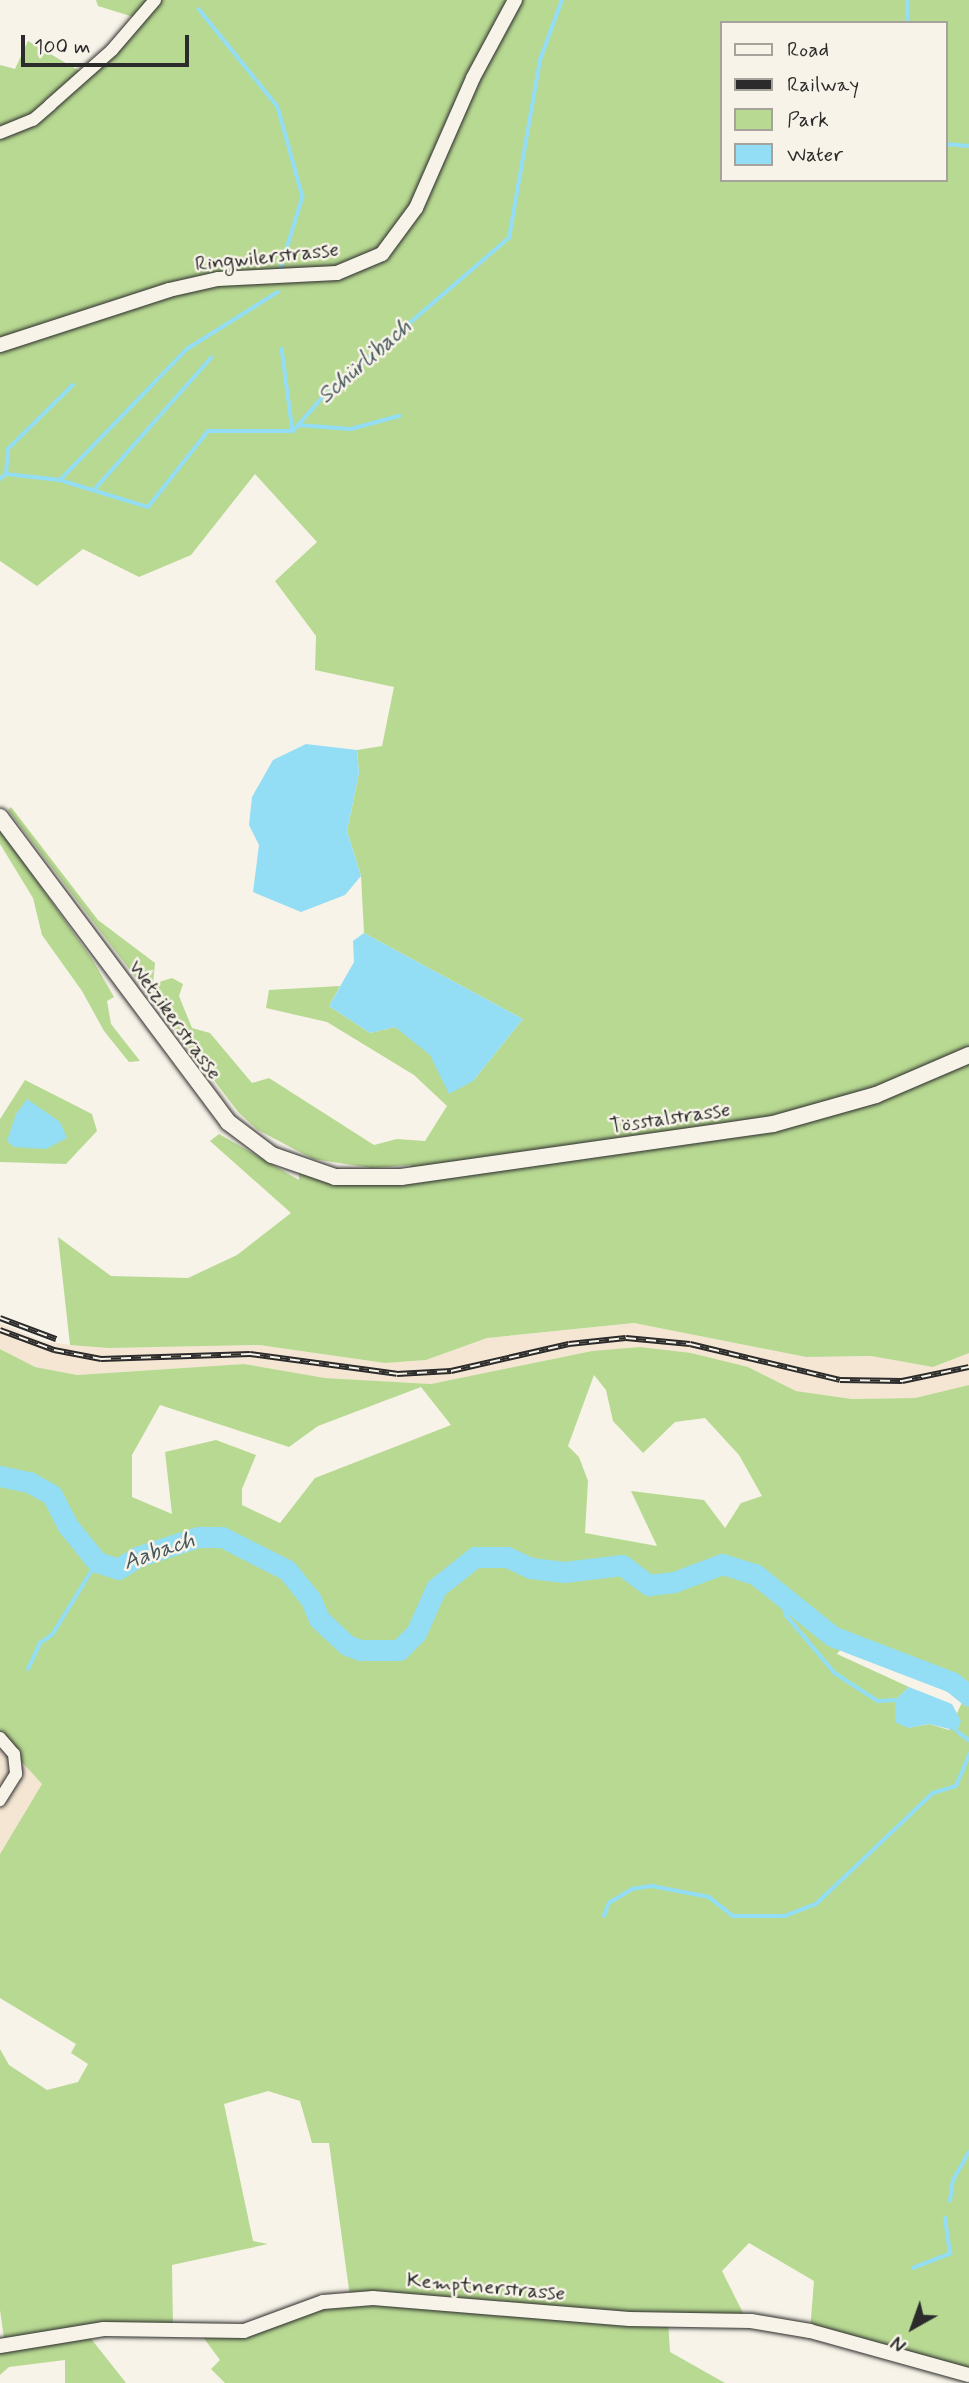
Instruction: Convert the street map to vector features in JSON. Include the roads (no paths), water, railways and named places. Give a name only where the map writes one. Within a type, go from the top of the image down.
[{"type":"main road","name":"Wetzikerstrasse","points":[[0,817],[228,1122],[272,1155],[335,1177],[366,1180]]},
{"type":"main road","name":"Tösstalstrasse","points":[[366,1180],[774,1124],[876,1095],[969,1055]]},
{"type":"street","points":[[0,133],[33,120],[112,50],[155,0]]},
{"type":"street","name":"Ringwilerstrasse","points":[[0,345],[169,290],[218,279],[337,273],[382,254],[416,208],[473,78],[515,0]]},
{"type":"street","points":[[0,1738],[14,1754],[16,1774],[0,1800]]},
{"type":"street","name":"Kemptnerstrasse","points":[[0,2346],[104,2329],[244,2330],[350,2297],[629,2319],[751,2321],[810,2331],[969,2375]]},
{"type":"water","points":[[306,744],[357,750],[359,773],[347,831],[361,876],[345,895],[301,912],[253,892],[259,845],[249,825],[252,797],[273,760]]},
{"type":"water","points":[[364,933],[523,1019],[473,1081],[449,1094],[430,1055],[395,1027],[370,1033],[329,1006],[354,962],[353,941]]},
{"type":"water","points":[[27,1099],[60,1122],[67,1138],[46,1149],[14,1147],[7,1141],[16,1114]]},
{"type":"water","points":[[909,1687],[952,1704],[961,1721],[957,1731],[929,1724],[908,1728],[895,1722],[895,1700]]},
{"type":"waterway","name":"Schürlibach","points":[[0,479],[6,474],[60,480],[148,507],[208,431],[293,431],[321,399],[509,238],[540,60],[562,0]]},
{"type":"waterway","points":[[907,0],[907,21]]},
{"type":"waterway","points":[[199,9],[278,107],[303,197],[281,268]]},
{"type":"waterway","points":[[948,144],[969,146]]},
{"type":"waterway","points":[[61,479],[187,349],[278,292]]},
{"type":"waterway","points":[[282,349],[293,431]]},
{"type":"waterway","points":[[95,489],[211,358]]},
{"type":"waterway","points":[[6,474],[8,449],[73,385]]},
{"type":"waterway","points":[[298,425],[351,429],[399,416]]},
{"type":"waterway","name":"Aabach","points":[[0,1476],[29,1482],[52,1495],[68,1526],[97,1562],[118,1569],[137,1557],[198,1537],[222,1537],[287,1570],[311,1600],[319,1619],[347,1645],[360,1650],[399,1650],[416,1633],[436,1588],[475,1557],[507,1557],[531,1568],[564,1572],[622,1565],[649,1585],[674,1582],[722,1564],[755,1574],[832,1636],[952,1682],[969,1696]]},
{"type":"waterway","points":[[28,1669],[40,1643],[52,1635],[97,1562]]},
{"type":"waterway","points":[[783,1600],[786,1615],[835,1673],[878,1701],[895,1700]]},
{"type":"waterway","points":[[957,1731],[969,1740]]},
{"type":"waterway","points":[[604,1916],[609,1903],[632,1889],[652,1886],[709,1897],[733,1916],[785,1916],[816,1904],[933,1793],[956,1786],[969,1755]]},
{"type":"waterway","points":[[950,2201],[953,2180],[969,2152]]},
{"type":"waterway","points":[[913,2268],[950,2254],[945,2218]]},
{"type":"railway","points":[[0,1318],[56,1339]]},
{"type":"railway","points":[[0,1330],[54,1350],[101,1359],[250,1354],[397,1374],[451,1371],[569,1344],[626,1338],[690,1344],[840,1380],[902,1381],[969,1367]]}]
